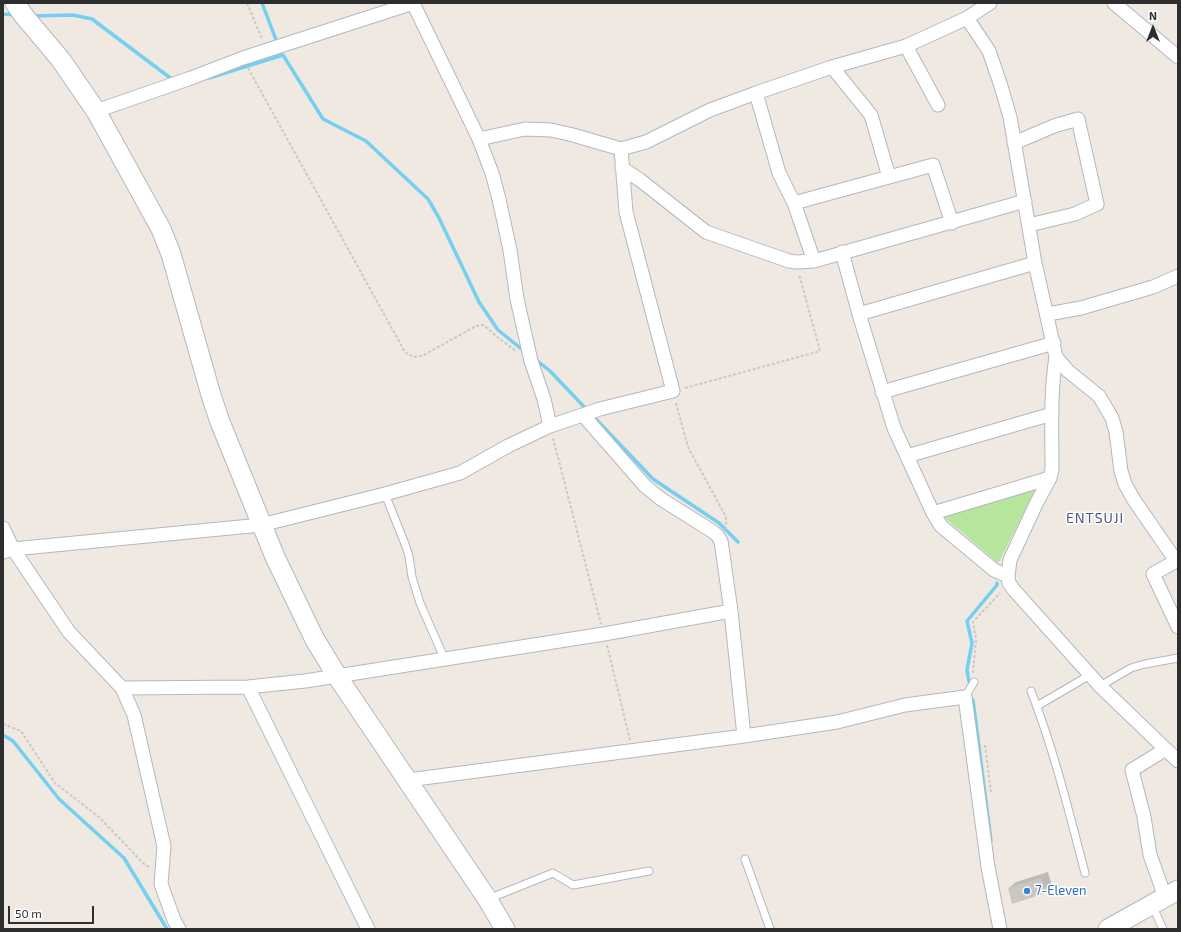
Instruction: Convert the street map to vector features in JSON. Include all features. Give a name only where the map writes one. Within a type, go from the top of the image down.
[{"type":"street","points":[[15,3],[61,60],[96,111],[161,229],[171,254],[220,422],[261,525],[314,638],[337,676],[488,900],[505,929]]},
{"type":"street","points":[[96,111],[243,58],[413,3],[479,139],[492,173],[510,250],[517,299],[531,360],[544,399],[550,426]]},
{"type":"street","points":[[479,139],[525,129],[551,130],[621,149],[646,142],[710,110],[756,93],[832,67],[906,46],[967,18],[990,3]]},
{"type":"street","points":[[1114,3],[1178,57]]},
{"type":"street","points":[[967,18],[989,51],[1010,118],[1035,263],[1048,314],[1056,357],[1052,414],[1052,469],[1050,478],[1010,560],[1008,580]]},
{"type":"street","points":[[906,46],[938,105]]},
{"type":"street","points":[[832,67],[871,115],[889,177]]},
{"type":"street","points":[[756,93],[779,173],[794,203],[814,261]]},
{"type":"street","points":[[1014,142],[1054,126],[1078,119],[1097,204],[1075,214],[1029,225]]},
{"type":"street","points":[[8,551],[261,525],[385,494],[460,473],[508,446],[550,426],[600,409],[673,391],[626,212],[621,149]]},
{"type":"street","points":[[794,203],[934,165],[952,222]]},
{"type":"street","points":[[622,168],[706,232],[789,261],[796,262],[814,261],[1025,201]]},
{"type":"street","points":[[842,252],[882,392],[894,428],[933,513],[941,526],[1008,580],[1100,686],[1178,761]]},
{"type":"street","points":[[859,314],[1035,263]]},
{"type":"street","points":[[1048,314],[1081,308],[1153,287],[1178,276]]},
{"type":"street","points":[[882,392],[1054,343]]},
{"type":"street","points":[[1056,357],[1068,371],[1099,396],[1112,418],[1116,432],[1121,471],[1125,484],[1134,500],[1176,561],[1153,574],[1178,627]]},
{"type":"street","points":[[907,456],[1052,414]]},
{"type":"street","points":[[583,415],[645,486],[661,499],[718,535],[721,541],[731,611],[744,736]]},
{"type":"street","points":[[933,513],[1050,478]]},
{"type":"street","points":[[3,528],[8,551],[69,632],[122,688],[134,715],[164,846],[161,884],[174,920],[179,929]]},
{"type":"street","points":[[122,688],[248,687],[305,681],[604,634],[731,611]]},
{"type":"street","points":[[248,687],[368,929]]},
{"type":"street","points":[[408,780],[744,736],[837,722],[905,705],[965,697],[988,867],[1000,929]]},
{"type":"street","points":[[1108,929],[1165,897],[1150,855],[1144,817],[1132,770],[1166,749]]},
{"type":"lane","points":[[385,494],[409,556],[412,577],[420,603],[445,660]]},
{"type":"lane","points":[[1100,686],[1131,668],[1178,658]]},
{"type":"lane","points":[[1037,706],[1090,675]]},
{"type":"lane","points":[[965,697],[974,682]]},
{"type":"lane","points":[[1031,691],[1056,766],[1085,874]]},
{"type":"lane","points":[[745,859],[770,929]]},
{"type":"lane","points":[[488,900],[553,872],[573,885],[649,871]]},
{"type":"lane","points":[[1163,929],[1165,897]]},
{"type":"path","points":[[247,3],[267,50]]},
{"type":"path","points":[[243,58],[405,352],[413,357],[422,356],[476,326],[484,325],[501,340],[531,360]]},
{"type":"path","points":[[721,541],[727,527],[726,516],[688,447],[673,391],[820,351],[796,262]]},
{"type":"path","points":[[550,426],[604,634],[632,751]]},
{"type":"path","points":[[974,682],[972,670],[976,639],[973,622],[1008,580]]},
{"type":"path","points":[[3,724],[21,731],[55,783],[99,817],[145,865],[162,873]]},
{"type":"green space","points":[[1036,489],[999,562],[997,562],[946,519],[943,512]]},
{"type":"building","name":"7-Eleven","points":[[1041,878],[1046,893],[1012,904],[1008,888]]},
{"type":"waterway","points":[[262,3],[278,45]]},
{"type":"waterway","points":[[3,14],[16,15]]},
{"type":"waterway","points":[[32,16],[73,15],[92,19],[173,80]]},
{"type":"waterway","points":[[209,78],[283,55],[323,119],[366,141],[428,199],[439,218],[479,302],[498,330],[524,351]]},
{"type":"waterway","points":[[535,359],[550,371],[588,411]]},
{"type":"waterway","points":[[592,415],[653,479],[719,523],[738,542]]},
{"type":"waterway","points":[[969,682],[967,670],[972,643],[967,621],[997,585],[997,583]]},
{"type":"waterway","points":[[973,700],[991,841]]},
{"type":"waterway","points":[[3,735],[13,741],[59,799],[124,858],[167,929]]},
{"type":"place","name":"7-Eleven","points":[[1027,891]]},
{"type":"district","name":"ENTSUJI","points":[[1095,518]]}]
